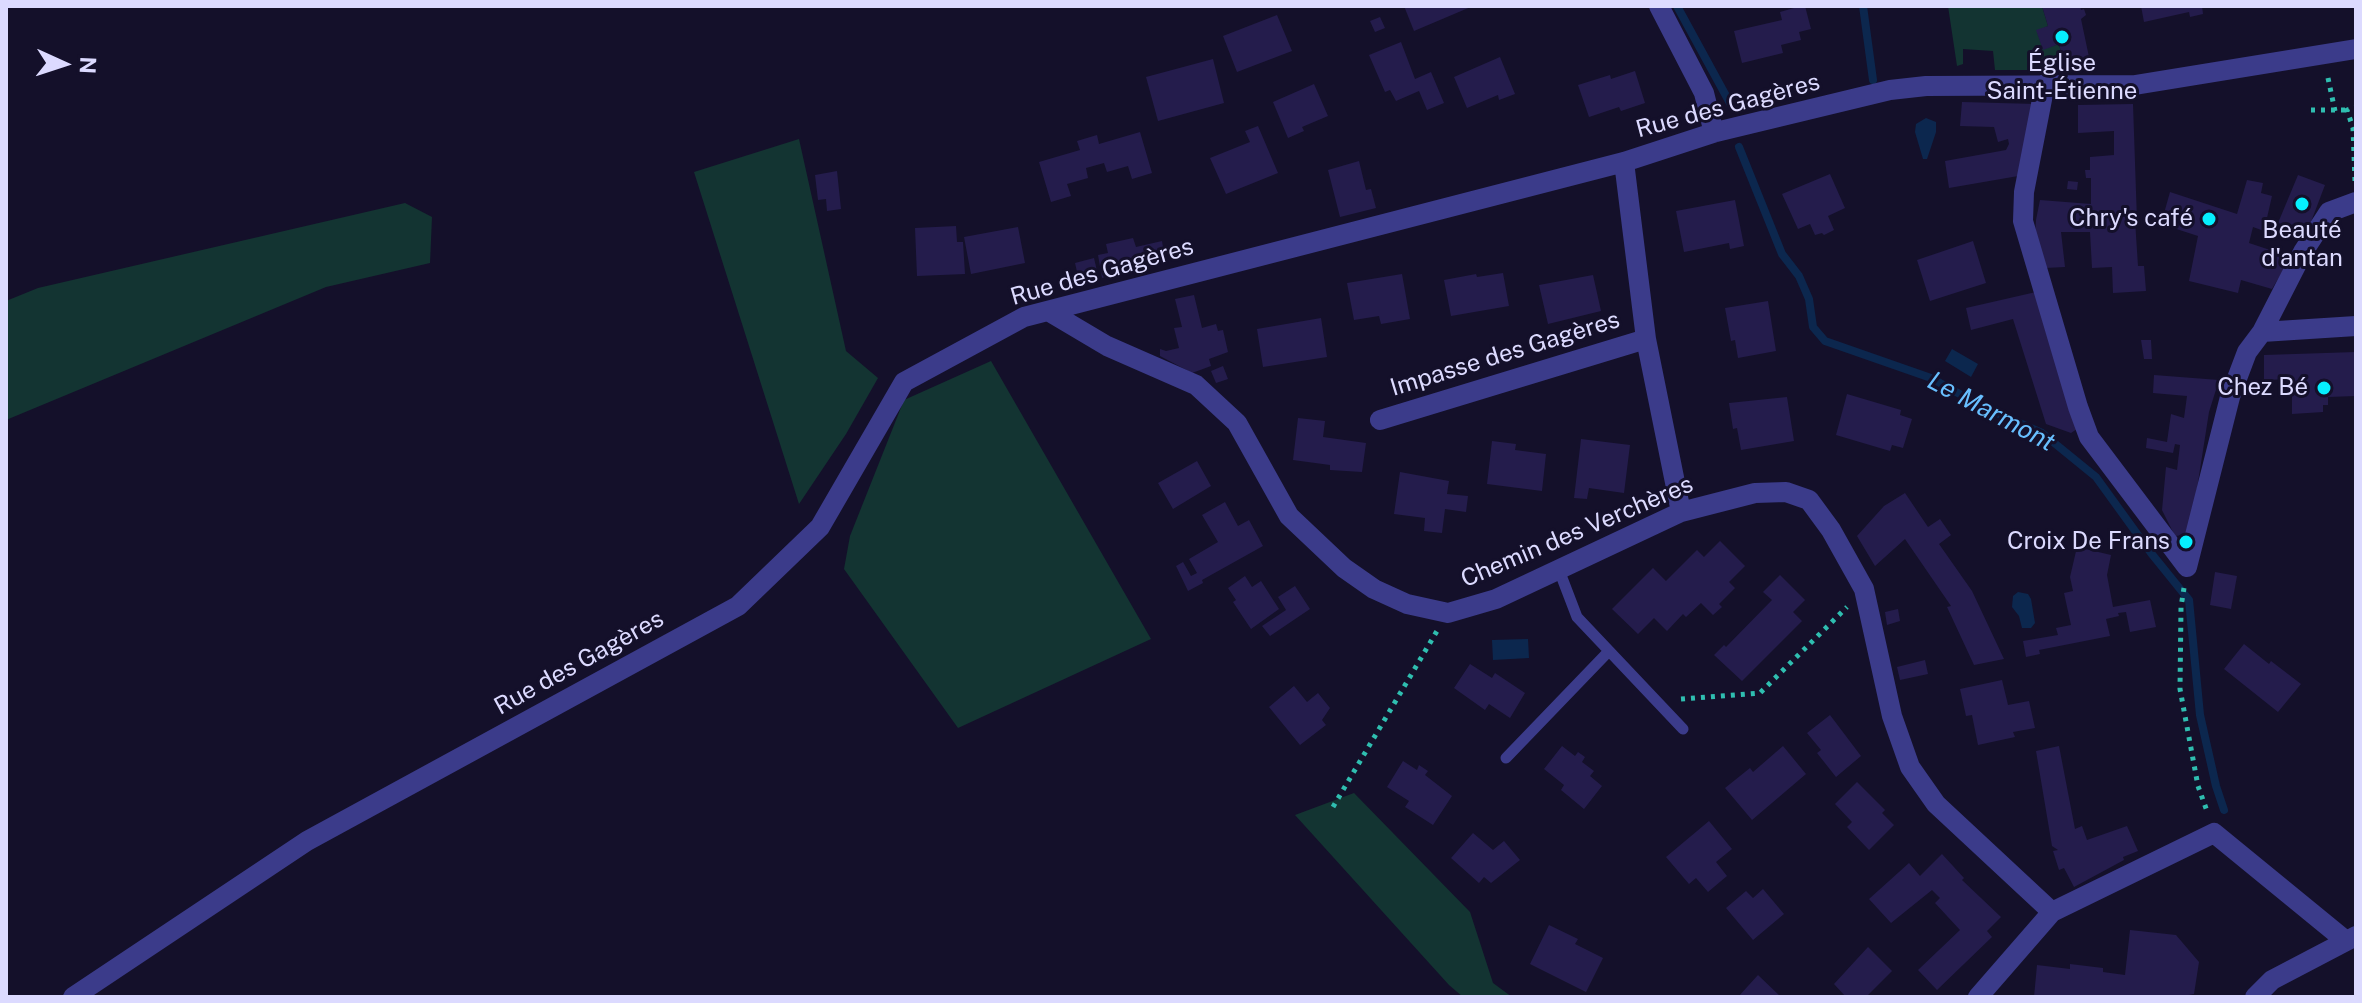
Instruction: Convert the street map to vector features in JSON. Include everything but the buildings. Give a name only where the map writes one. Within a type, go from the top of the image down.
[{"type":"street","points":[[1659,6],[1704,93],[1716,132]]},
{"type":"street","name":"Rue des Gagères","points":[[73,997],[307,841],[738,606],[820,527],[904,382],[1024,317],[1624,162],[1716,132],[1890,90],[1926,86],[2135,85],[2356,49]]},
{"type":"street","points":[[2045,84],[2024,192],[2023,221],[2031,250],[2089,437],[2186,576]]},
{"type":"street","name":"Impasse des Gagères","points":[[1624,162],[1646,339],[1681,512]]},
{"type":"street","points":[[2186,576],[2230,397],[2247,352],[2262,332],[2303,252],[2329,212],[2356,202]]},
{"type":"street","name":"Chemin des Verchères","points":[[1048,311],[1107,346],[1196,385],[1237,423],[1289,516],[1344,568],[1374,589],[1407,604],[1448,613],[1496,599],[1681,512],[1755,493],[1786,492],[1809,500],[1831,530],[1864,589],[1892,716],[1910,767],[1936,804],[2052,912]]},
{"type":"street","points":[[2262,332],[2356,326]]},
{"type":"street","name":"Impasse des Gagères","points":[[1380,420],[1646,339]]},
{"type":"street","points":[[1978,997],[2052,912],[2211,824],[2351,939],[2272,980],[2255,997]]},
{"type":"lane","points":[[1559,570],[1577,617],[1683,729]]},
{"type":"lane","points":[[1506,758],[1609,651]]},
{"type":"path","points":[[2328,78],[2335,111]]},
{"type":"path","points":[[2311,110],[2335,111],[2356,107]]},
{"type":"path","points":[[2347,110],[2353,128],[2355,186]]},
{"type":"path","points":[[2186,576],[2181,607],[2180,689],[2198,786],[2211,824]]},
{"type":"path","points":[[1657,701],[1760,693],[1864,589]]},
{"type":"path","points":[[1333,807],[1448,613]]},
{"type":"green space","points":[[1948,6],[2042,6],[2048,26],[2037,31],[2043,49],[2059,44],[2065,70],[1995,70],[1993,51],[1963,49],[1963,64],[1957,66]]},
{"type":"green space","points":[[799,139],[846,351],[878,378],[846,434],[799,504],[694,172]]},
{"type":"green space","points":[[405,203],[432,217],[430,263],[326,287],[6,420],[6,301],[38,288]]},
{"type":"green space","points":[[991,361],[1151,639],[958,728],[844,569],[850,536],[904,400]]},
{"type":"green space","points":[[1354,793],[1470,912],[1493,983],[1512,997],[1463,997],[1295,815]]},
{"type":"water","points":[[1926,118],[1936,122],[1936,132],[1927,159],[1923,159],[1915,132],[1916,124]]},
{"type":"water","points":[[1952,349],[1978,364],[1971,377],[1945,361]]},
{"type":"water","points":[[2018,592],[2028,594],[2031,599],[2035,623],[2031,628],[2022,628],[2019,616],[2012,607],[2013,596]]},
{"type":"water","points":[[1528,639],[1529,658],[1493,660],[1492,640]]},
{"type":"waterway","name":"Le Marmont","points":[[1677,6],[1731,105]]},
{"type":"waterway","points":[[1863,6],[1873,80]]},
{"type":"waterway","name":"Le Marmont","points":[[1739,147],[1782,254],[1799,276],[1809,299],[1813,327],[1825,341],[1931,378],[1983,407],[2042,433],[2096,477],[2189,600],[2200,715],[2224,810]]},
{"type":"place","name":"Église Saint-Étienne","points":[[2062,37]]},
{"type":"place","name":"Beauté d'antan","points":[[2302,204]]},
{"type":"place","name":"Chry's café","points":[[2209,219]]},
{"type":"place","name":"Chez Bé","points":[[2324,388]]},
{"type":"place","name":"Croix De Frans","points":[[2186,542]]}]
